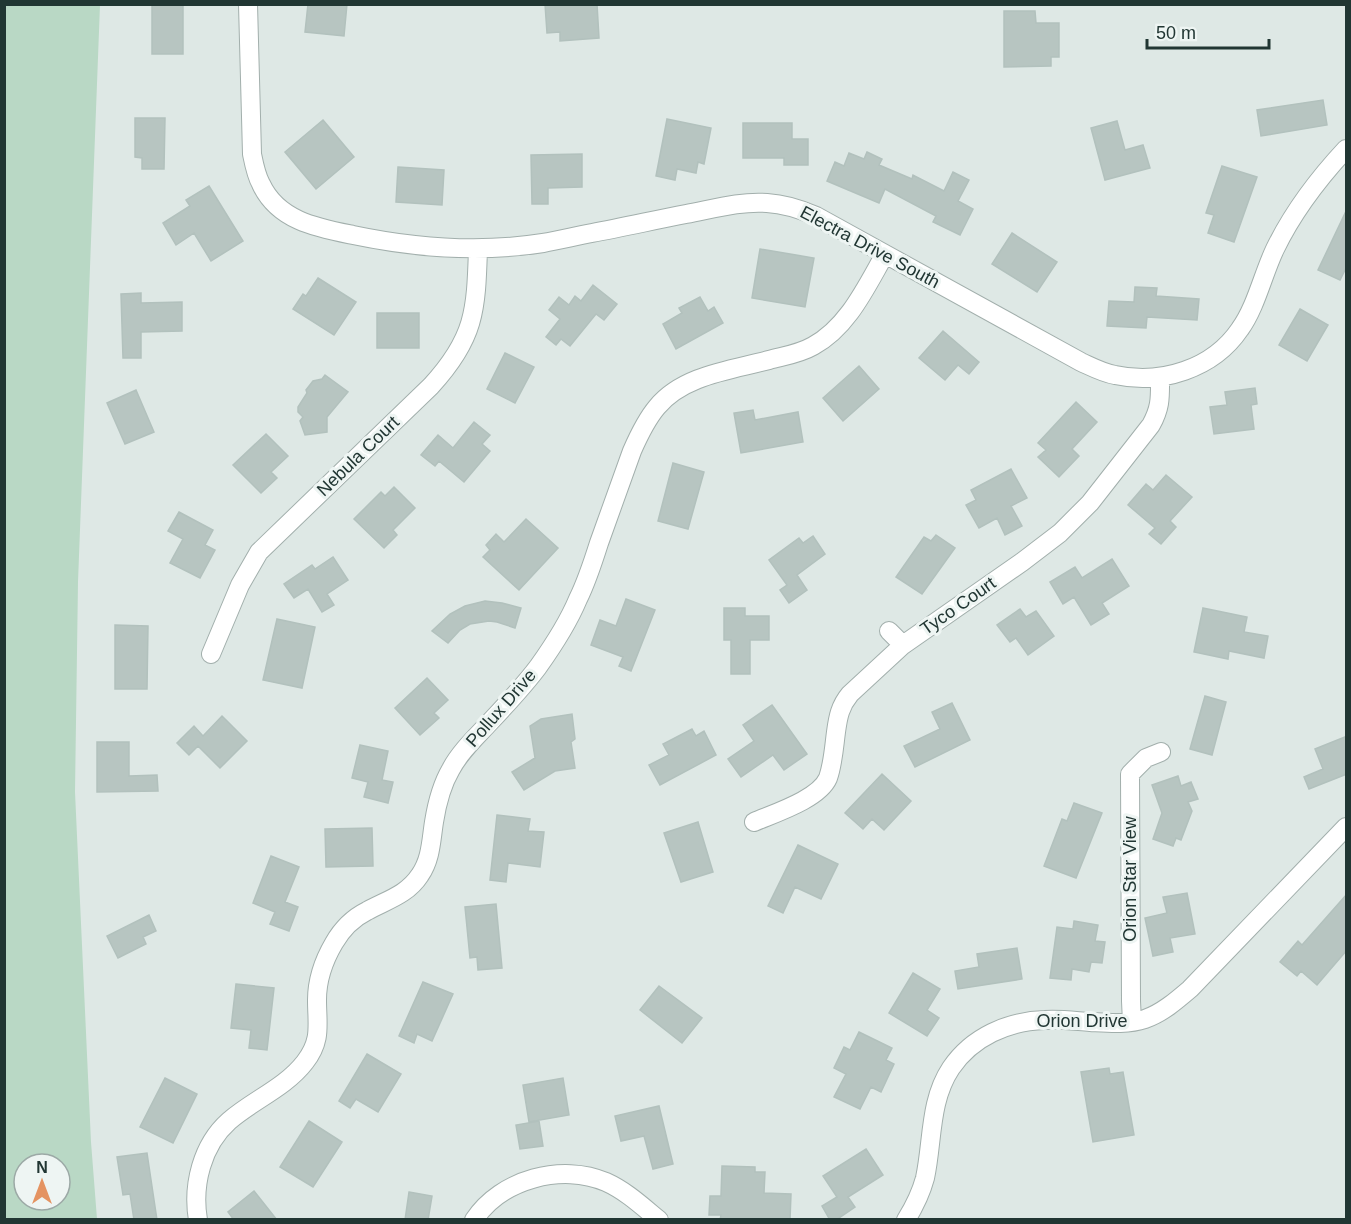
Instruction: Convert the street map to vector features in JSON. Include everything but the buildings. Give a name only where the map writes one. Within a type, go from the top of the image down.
[{"type":"street","name":"Electra Drive South","points":[[247,11],[252,154],[256,171],[261,186],[276,204],[297,220],[320,229],[394,243],[478,249],[544,243],[734,205],[768,203],[801,209],[1080,362],[1113,375],[1133,378],[1160,378],[1178,374],[1212,357],[1228,343],[1241,328],[1249,313],[1275,248],[1289,223],[1330,166],[1347,148]]},
{"type":"street","name":"Nebula Court","points":[[211,654],[240,585],[259,552],[431,386],[454,360],[471,323],[477,284],[478,249]]},
{"type":"street","name":"Pollux Drive","points":[[198,1220],[196,1198],[204,1157],[219,1132],[228,1122],[296,1073],[314,1047],[318,1036],[317,1000],[322,969],[336,939],[355,918],[411,887],[420,876],[429,856],[443,784],[452,766],[461,753],[518,692],[537,668],[566,623],[585,584],[632,451],[648,419],[658,405],[683,386],[714,374],[814,346],[842,323],[885,254]]},
{"type":"street","name":"Tyco Court","points":[[754,822],[808,798],[827,780],[831,768],[839,712],[843,702],[870,674],[903,645],[1060,533],[1090,503],[1151,425],[1161,401],[1160,378]]},
{"type":"street","points":[[889,631],[903,645]]},
{"type":"street","name":"Orion Star View","points":[[1132,1022],[1130,774],[1146,758],[1161,752]]},
{"type":"street","name":"Orion Drive","points":[[906,1220],[925,1178],[933,1116],[943,1082],[952,1067],[977,1041],[993,1032],[1026,1022],[1044,1020],[1132,1022],[1158,1013],[1190,989],[1347,827]]},
{"type":"street","points":[[474,1220],[492,1200],[523,1181],[565,1174],[605,1181],[624,1192],[659,1220]]},
{"type":"green space","points":[[5,4],[100,5],[78,582],[75,792],[91,1142],[97,1219],[5,1219]]}]
